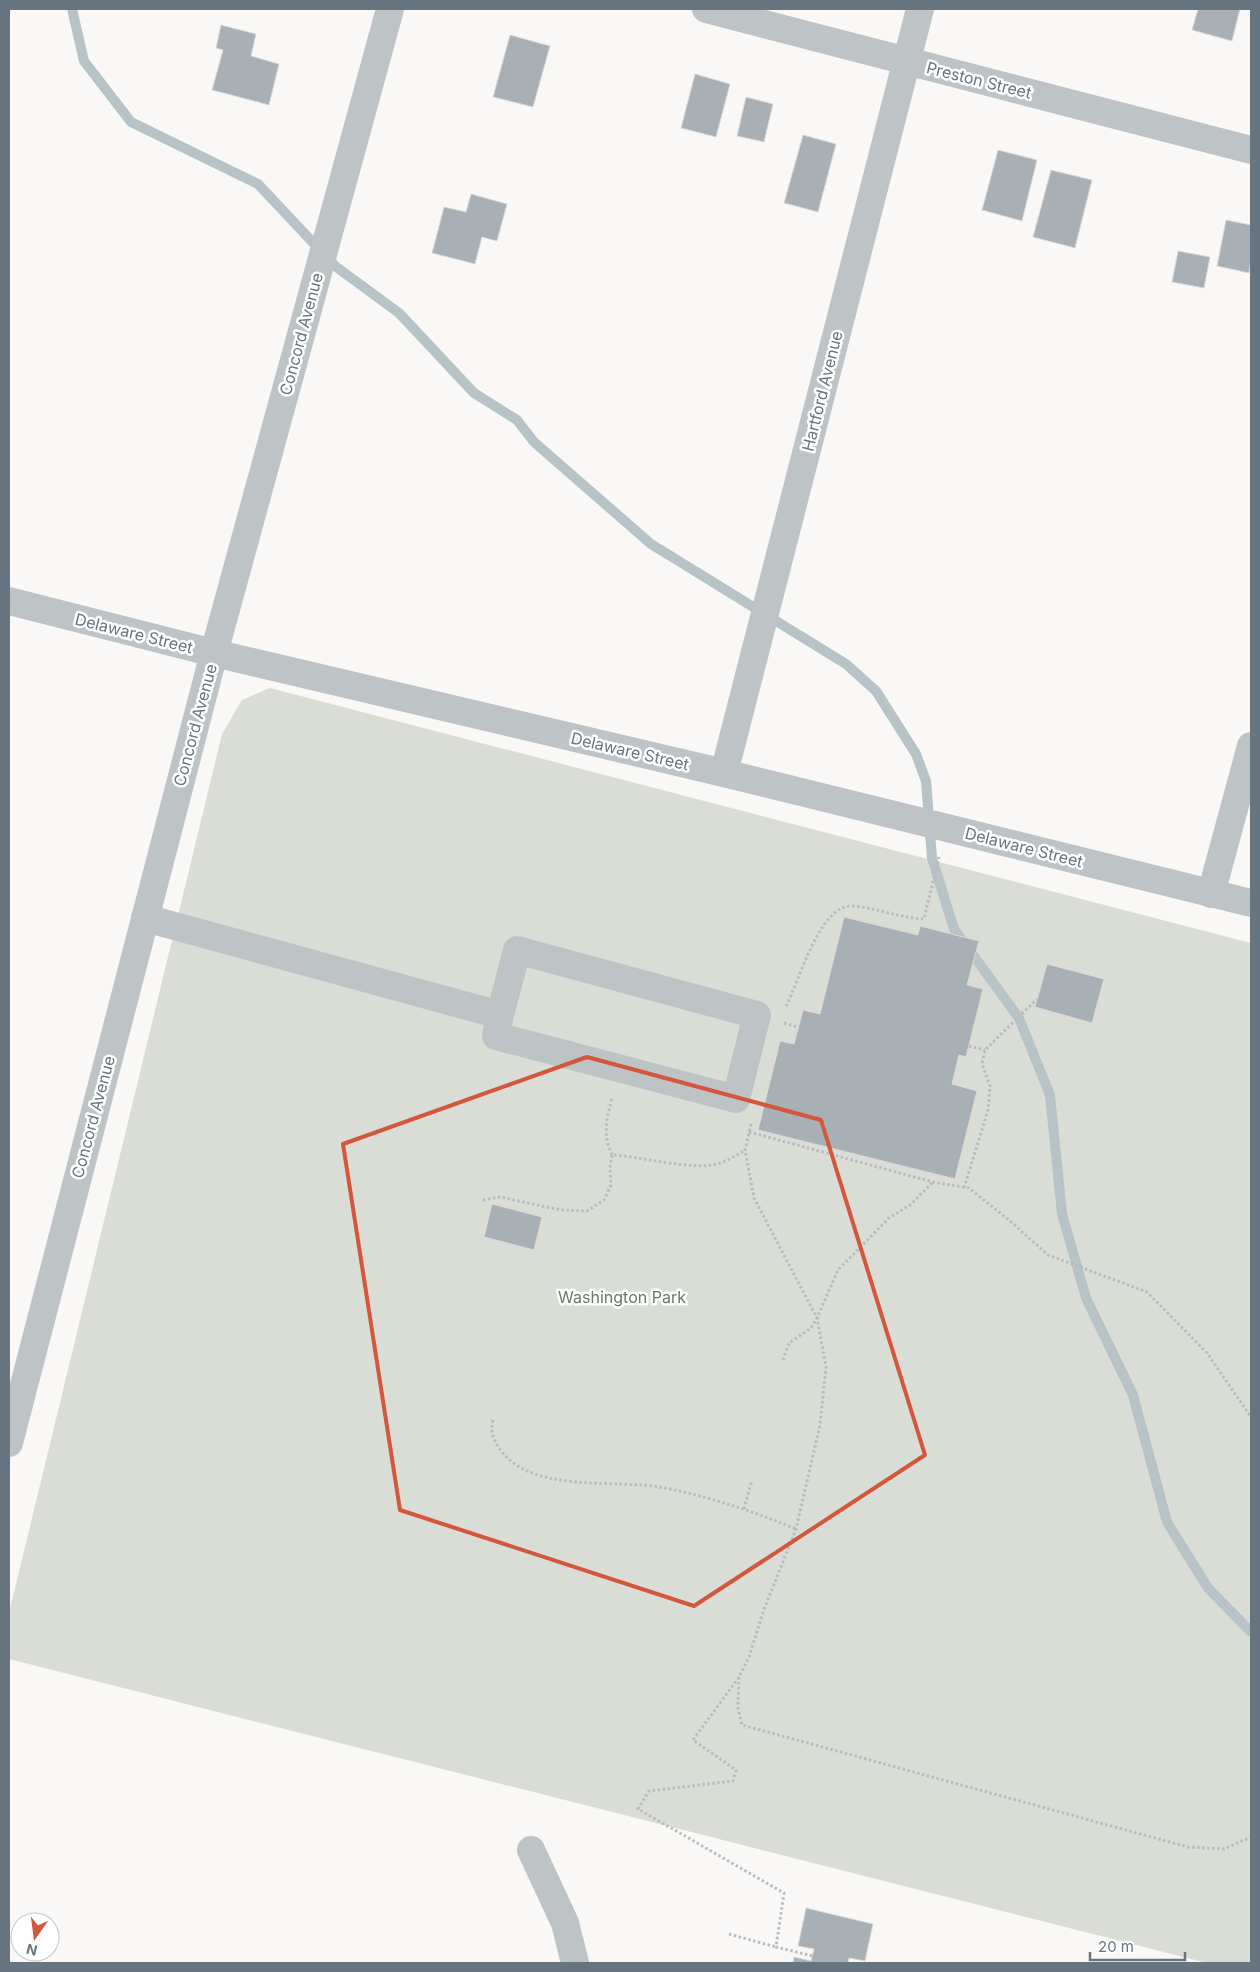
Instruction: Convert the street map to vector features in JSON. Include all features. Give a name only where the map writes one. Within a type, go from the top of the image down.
[{"type":"street","name":"Concord Avenue","points":[[9,1443],[214,653],[390,9]]},
{"type":"street","name":"Preston Street","points":[[706,9],[1251,150]]},
{"type":"street","name":"Hartford Avenue","points":[[724,773],[920,9]]},
{"type":"street","name":"Delaware Street","points":[[9,601],[214,653],[724,773],[1251,904]]},
{"type":"street","points":[[1211,894],[1251,746]]},
{"type":"street","points":[[145,918],[500,1015]]},
{"type":"street","points":[[517,950],[757,1015],[736,1099],[496,1036],[500,1015],[517,950]]},
{"type":"street","points":[[531,1850],[565,1923],[575,1963]]},
{"type":"path","points":[[782,1014],[824,923],[835,911],[850,906],[924,919],[934,875]]},
{"type":"path","points":[[964,1188],[988,1110],[990,1086],[982,1064],[985,1050],[1037,1000]]},
{"type":"path","points":[[969,1046],[985,1050]]},
{"type":"path","points":[[484,1200],[500,1197],[561,1210],[588,1211],[604,1200],[611,1185],[610,1167],[612,1155],[607,1144],[605,1132],[620,1069]]},
{"type":"path","points":[[752,1123],[745,1150],[754,1198],[817,1318],[826,1367],[820,1425],[796,1529],[763,1612],[749,1657],[739,1677],[693,1740],[736,1770],[733,1781],[649,1791],[638,1809],[784,1893],[776,1947]]},
{"type":"path","points":[[749,1132],[933,1182],[969,1188],[1048,1255],[1147,1292],[1207,1354],[1251,1417]]},
{"type":"path","points":[[612,1155],[688,1165],[715,1165],[734,1158],[745,1150]]},
{"type":"path","points":[[782,1360],[789,1343],[811,1328],[838,1270],[889,1218],[910,1206],[933,1182]]},
{"type":"path","points":[[493,1420],[490,1430],[494,1441],[506,1458],[537,1475],[572,1482],[654,1486],[705,1496],[796,1529]]},
{"type":"path","points":[[744,1509],[752,1480]]},
{"type":"path","points":[[739,1677],[738,1708],[742,1725],[1188,1847],[1224,1849],[1251,1837]]},
{"type":"path","points":[[729,1934],[813,1956]]},
{"type":"highlighted area","points":[[587,1057],[821,1120],[925,1455],[694,1606],[400,1510],[343,1144]]},
{"type":"green space","name":"Washington Park","points":[[270,688],[1251,943],[1251,1963],[1207,1963],[9,1659],[9,1613],[222,734],[242,700]]},
{"type":"building","points":[[1198,9],[1240,9],[1232,41],[1192,30]]},
{"type":"building","points":[[221,25],[256,34],[251,56],[279,64],[269,105],[212,90],[223,50],[216,48]]},
{"type":"building","points":[[510,35],[550,46],[533,107],[493,97]]},
{"type":"building","points":[[695,74],[730,84],[716,137],[681,128]]},
{"type":"building","points":[[746,97],[773,104],[764,142],[737,136]]},
{"type":"building","points":[[803,135],[836,144],[818,212],[784,203]]},
{"type":"building","points":[[998,150],[1037,160],[1022,221],[982,210]]},
{"type":"building","points":[[1051,170],[1092,180],[1075,248],[1033,237]]},
{"type":"building","points":[[471,194],[507,204],[497,241],[482,237],[475,264],[432,253],[444,207],[466,212]]},
{"type":"building","points":[[1226,220],[1251,225],[1249,273],[1217,266]]},
{"type":"building","points":[[1178,251],[1210,257],[1204,288],[1172,282]]},
{"type":"building","points":[[844,917],[918,935],[920,926],[979,941],[967,985],[983,989],[966,1057],[959,1055],[952,1084],[977,1091],[955,1179],[758,1130],[780,1041],[794,1044],[803,1010],[820,1014]]},
{"type":"building","points":[[1047,964],[1104,979],[1092,1023],[1035,1007]]},
{"type":"building","points":[[492,1204],[542,1217],[534,1250],[484,1237]]},
{"type":"building","points":[[806,1908],[873,1924],[865,1961],[849,1958],[848,1963],[793,1963],[794,1957],[811,1961],[814,1949],[798,1946]]},
{"type":"waterway","points":[[72,9],[84,61],[131,122],[258,184],[335,266],[399,313],[474,393],[517,420],[534,442],[651,544],[846,664],[876,691],[916,754],[926,781],[932,858],[954,929],[1019,1018],[1050,1095],[1062,1214],[1086,1298],[1133,1395],[1167,1522],[1208,1588],[1251,1632]]}]
